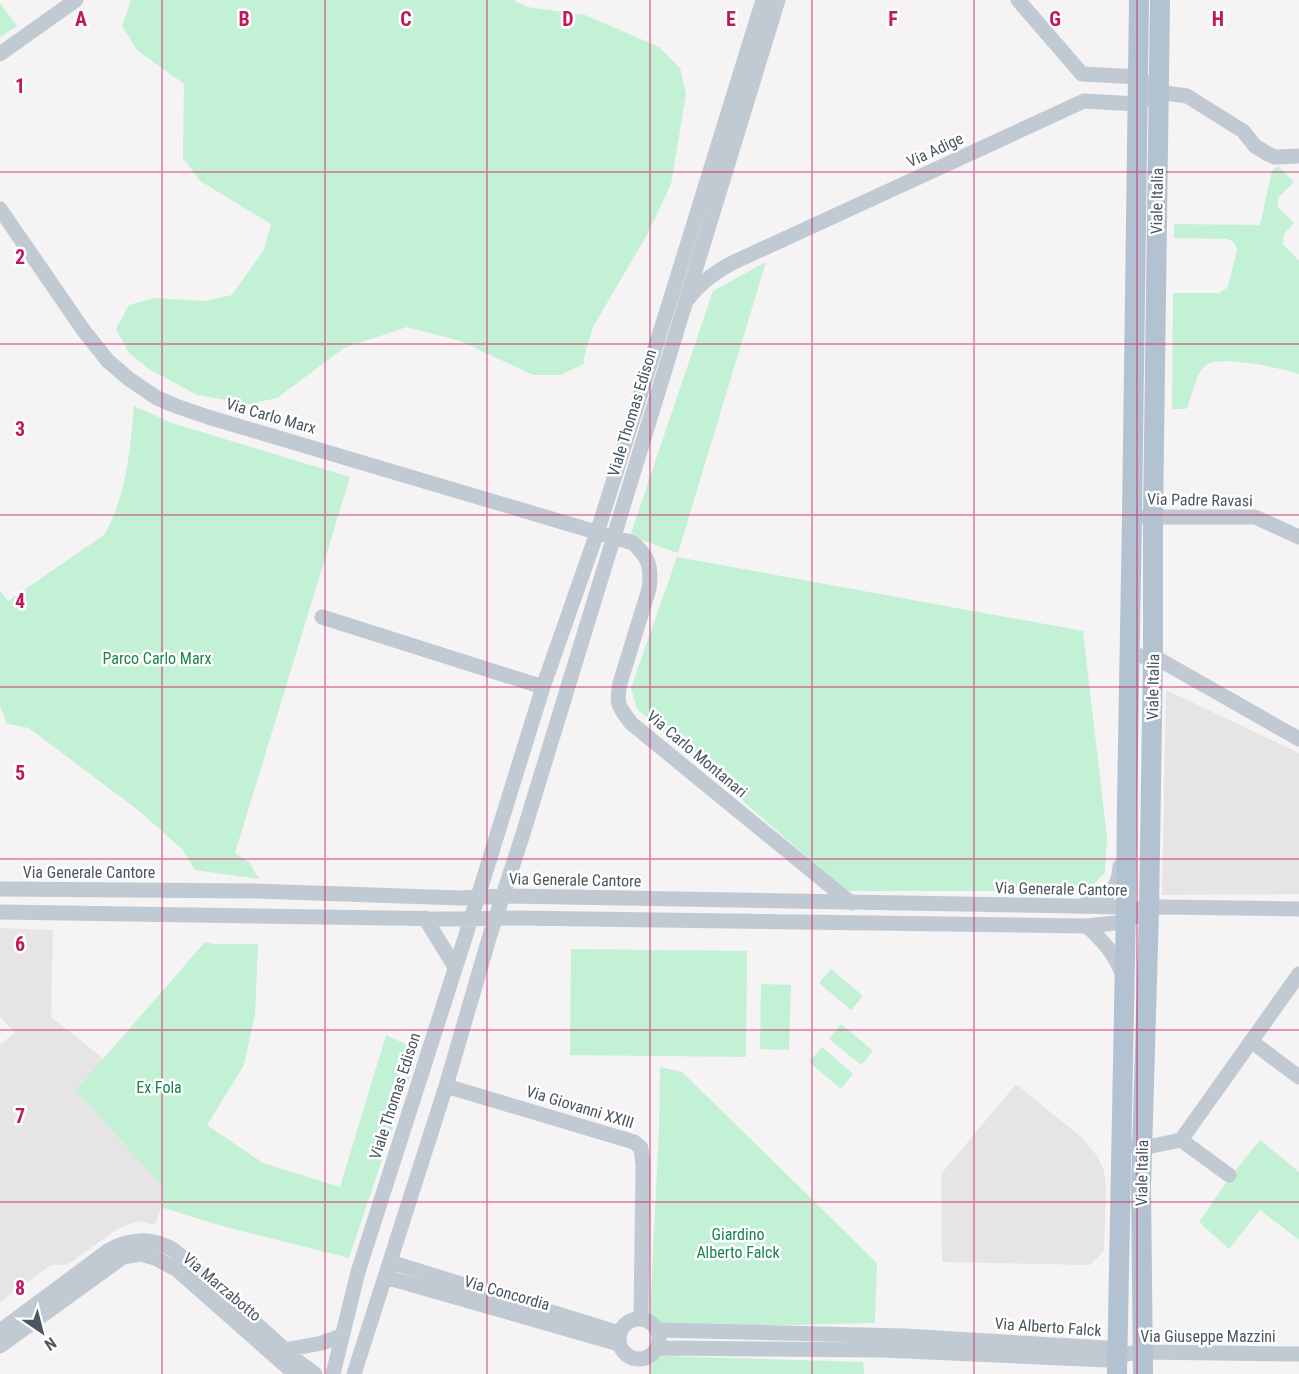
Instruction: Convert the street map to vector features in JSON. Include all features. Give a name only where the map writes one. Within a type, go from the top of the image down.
[{"type":"main road","name":"Viale Italia","points":[[1117,1365],[1139,0]]},
{"type":"main road","name":"Viale Italia","points":[[1143,1374],[1140,1186],[1149,911],[1160,0]]},
{"type":"street","points":[[0,54],[76,0]]},
{"type":"street","name":"Viale Thomas Edison","points":[[333,1374],[358,1272],[543,687],[597,532],[763,0]]},
{"type":"street","name":"Viale Thomas Edison","points":[[354,1374],[446,1086],[778,0]]},
{"type":"street","points":[[1018,0],[1082,74],[1084,101]]},
{"type":"street","points":[[1082,74],[1139,77],[1158,92],[1187,96],[1242,131],[1258,149],[1271,156],[1295,156]]},
{"type":"street","points":[[1138,104],[1158,92]]},
{"type":"street","name":"Via Adige","points":[[685,304],[690,296],[713,274],[730,264],[1084,101],[1138,104]]},
{"type":"street","name":"Via Carlo Marx","points":[[0,209],[99,350],[124,375],[157,398],[208,417],[613,537]]},
{"type":"street","points":[[689,237],[699,257],[715,264],[730,264]]},
{"type":"street","name":"Via Padre Ravasi","points":[[1132,518],[1256,516],[1299,537]]},
{"type":"street","name":"Via Carlo Montanari","points":[[613,537],[633,543],[643,552],[651,575],[650,590],[620,683],[618,702],[626,716],[640,731],[850,903]]},
{"type":"street","points":[[322,617],[543,687]]},
{"type":"street","points":[[1129,656],[1153,656],[1299,739]]},
{"type":"street","name":"Viale Italia","points":[[1062,907],[1104,898],[1118,882],[1120,818],[1127,801]]},
{"type":"street","points":[[498,830],[522,837]]},
{"type":"street","name":"Via Generale Cantore","points":[[0,889],[255,891],[477,898],[503,896],[1062,907],[1126,915]]},
{"type":"street","name":"Via Generale Cantore","points":[[0,912],[1087,926],[1162,907],[1299,909]]},
{"type":"street","points":[[425,918],[455,967]]},
{"type":"street","points":[[1087,926],[1112,952],[1125,979]]},
{"type":"street","points":[[1121,1146],[1142,1147],[1181,1140],[1299,974]]},
{"type":"street","points":[[1251,1041],[1299,1077]]},
{"type":"street","name":"Via Giovanni XXIII","points":[[446,1086],[634,1142],[641,1148],[643,1165],[641,1318]]},
{"type":"street","points":[[1181,1140],[1229,1175]]},
{"type":"street","name":"Via Marzabotto","points":[[0,1331],[109,1250],[120,1244],[144,1240],[165,1245],[175,1251],[315,1374]]},
{"type":"street","name":"Via Marzabotto","points":[[0,1346],[123,1257],[140,1254],[176,1269],[295,1374]]},
{"type":"street","name":"Via Concordia","points":[[390,1262],[619,1338]]},
{"type":"street","name":"Via Concordia","points":[[385,1277],[619,1338]]},
{"type":"street","points":[[641,1318],[652,1323],[658,1330],[660,1337],[658,1348],[637,1367],[622,1350],[619,1338],[625,1324],[641,1318]]},
{"type":"street","name":"Via Alberto Falck","points":[[658,1330],[916,1337],[1106,1348],[1117,1365]]},
{"type":"street","points":[[285,1350],[322,1343],[341,1336]]},
{"type":"street","name":"Via Alberto Falck","points":[[658,1348],[883,1350],[1106,1360],[1117,1365]]},
{"type":"street","name":"Via Giuseppe Mazzini","points":[[1117,1365],[1143,1352],[1299,1354]]},
{"type":"shaded area","points":[[1166,690],[1299,753],[1299,894],[1162,895]]},
{"type":"shaded area","points":[[0,928],[53,930],[51,1017],[104,1059],[77,1090],[163,1187],[161,1207],[155,1225],[138,1221],[117,1229],[67,1265],[51,1265],[0,1302],[0,1044],[15,1033],[0,1017]]},
{"type":"shaded area","points":[[1016,1084],[1081,1137],[1098,1157],[1104,1171],[1106,1187],[1104,1251],[1090,1265],[942,1262],[941,1174]]},
{"type":"green space","points":[[131,0],[513,0],[527,7],[585,15],[659,47],[680,68],[686,94],[671,184],[648,233],[593,327],[584,364],[560,375],[533,375],[460,341],[407,327],[344,348],[277,398],[250,404],[197,395],[149,369],[129,353],[116,329],[129,305],[154,298],[206,301],[232,295],[264,250],[271,224],[200,181],[183,158],[184,84],[138,51],[122,26]]},
{"type":"green space","points":[[0,3],[17,26],[0,37]]},
{"type":"green space","points":[[1278,166],[1294,182],[1278,198],[1278,207],[1294,223],[1284,234],[1283,244],[1299,261],[1299,374],[1237,362],[1213,362],[1206,365],[1200,373],[1187,408],[1172,409],[1173,293],[1219,293],[1228,287],[1237,250],[1234,242],[1227,239],[1174,238],[1174,224],[1260,225],[1272,171]]},
{"type":"green space","points":[[766,262],[678,553],[630,536],[713,291]]},
{"type":"green space","name":"Parco Carlo Marx","points":[[134,406],[172,423],[350,477],[235,853],[249,862],[259,879],[195,870],[182,849],[138,810],[29,728],[7,724],[0,706],[0,590],[8,601],[104,535],[123,488]]},
{"type":"green space","points":[[677,557],[1083,631],[1107,838],[1105,872],[1088,891],[846,891],[637,709],[631,688]]},
{"type":"green space","name":"Ex Fola","points":[[205,942],[258,944],[255,1014],[244,1065],[207,1125],[263,1163],[340,1187],[386,1035],[419,1050],[349,1258],[215,1224],[161,1207],[163,1187],[76,1090]]},
{"type":"green space","points":[[571,949],[747,951],[746,1057],[570,1055]]},
{"type":"green space","points":[[831,969],[863,996],[851,1010],[819,983]]},
{"type":"green space","points":[[761,984],[791,985],[789,1050],[760,1049]]},
{"type":"green space","points":[[841,1024],[873,1051],[861,1065],[829,1039]]},
{"type":"green space","points":[[822,1047],[853,1074],[841,1089],[809,1062]]},
{"type":"green space","name":"Giardino Alberto Falck","points":[[660,1067],[682,1072],[877,1263],[875,1323],[664,1328],[650,1315]]},
{"type":"green space","points":[[1260,1140],[1299,1172],[1299,1240],[1260,1210],[1229,1249],[1199,1222],[1230,1177]]},
{"type":"green space","points":[[662,1356],[863,1362],[864,1374],[651,1374],[650,1364]]}]
